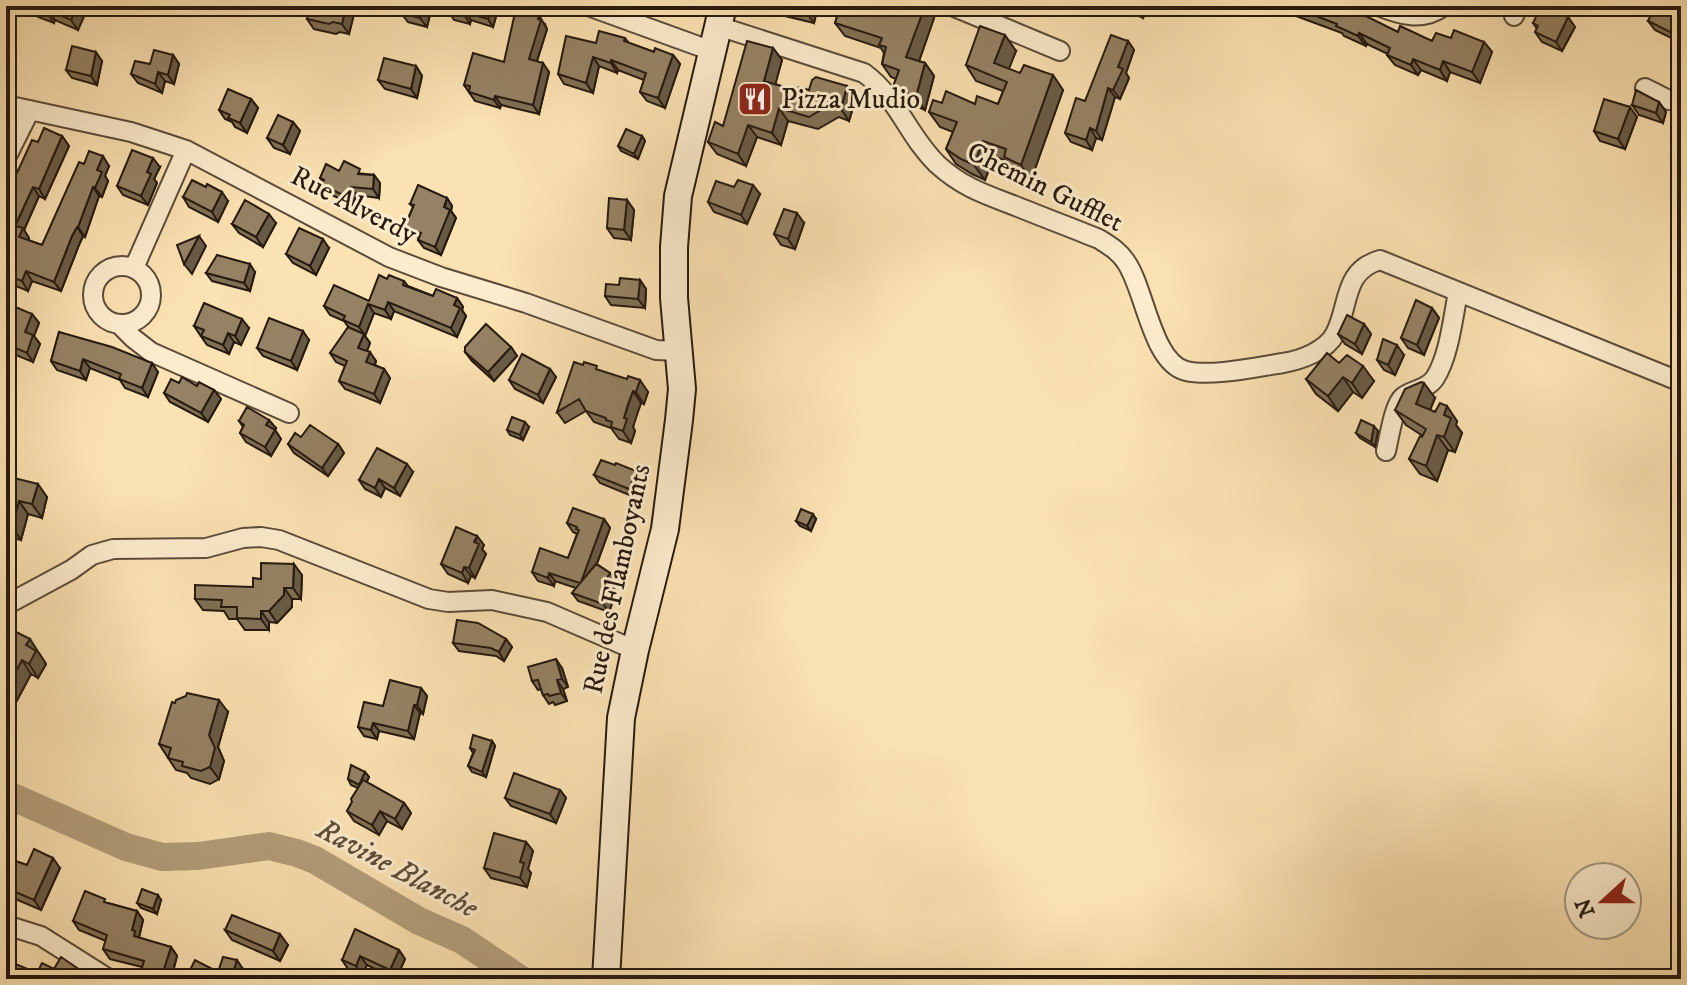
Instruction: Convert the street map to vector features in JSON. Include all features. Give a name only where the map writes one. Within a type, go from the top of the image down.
[{"type":"main road","name":"Rue des Flamboyants","points":[[606,979],[621,718],[668,514],[682,389],[674,298],[678,196],[718,28]]},
{"type":"street","points":[[588,6],[718,28]]},
{"type":"street","points":[[952,6],[1060,51]]},
{"type":"street","points":[[1378,6],[1402,16],[1421,16],[1444,6]]},
{"type":"street","name":"Chemin Gufflet","points":[[718,28],[864,73],[891,98],[918,142],[964,186],[1099,239],[1116,249],[1134,275],[1156,337],[1167,357],[1185,371],[1210,373],[1288,362],[1324,346],[1335,334],[1358,272],[1367,264],[1380,260],[1681,382]]},
{"type":"street","points":[[1645,88],[1669,100],[1681,102]]},
{"type":"street","name":"Rue Alverdy","points":[[6,105],[131,132],[186,150],[389,257],[656,350],[679,351]]},
{"type":"street","points":[[6,158],[30,110]]},
{"type":"street","points":[[134,268],[186,150]]},
{"type":"street","points":[[119,324],[133,322],[144,315],[151,302],[150,284],[144,275],[134,268],[121,265],[102,273],[95,282],[94,305],[100,314],[119,324],[151,352],[289,413]]},
{"type":"street","points":[[1386,451],[1399,402],[1405,395],[1428,386],[1436,377],[1445,354],[1458,292]]},
{"type":"street","points":[[6,605],[71,570],[92,555],[113,549],[206,548],[243,538],[261,537],[279,540],[429,599],[448,602],[492,600],[547,612],[635,650]]},
{"type":"street","points":[[6,925],[41,936],[109,979]]},
{"type":"building","points":[[32,6],[77,6],[71,20]]},
{"type":"building","points":[[310,6],[346,6],[342,24],[307,19]]},
{"type":"building","points":[[403,6],[423,6],[420,18],[401,13]]},
{"type":"building","points":[[451,6],[492,6],[488,19],[449,12]]},
{"type":"building","points":[[831,6],[925,6],[906,57],[925,63],[916,97],[894,84],[899,70],[882,64],[886,47],[879,45],[882,38],[835,23],[839,11]]},
{"type":"building","points":[[1290,6],[1333,6],[1344,10],[1346,6],[1398,32],[1400,26],[1432,41],[1436,33],[1451,38],[1454,30],[1484,42],[1472,72],[1443,61],[1440,70],[1413,59],[1411,65],[1387,55],[1390,48]]},
{"type":"building","points":[[1541,6],[1568,17],[1556,42],[1535,32],[1538,26],[1533,23]]},
{"type":"building","points":[[1655,6],[1678,16],[1670,32],[1648,21]]},
{"type":"building","points":[[516,8],[539,15],[538,19],[541,20],[529,59],[543,63],[533,105],[495,96],[494,100],[469,92],[470,86],[464,85],[473,53],[504,62]]},
{"type":"building","points":[[980,26],[1005,35],[994,63],[1020,73],[1024,65],[1053,75],[1021,165],[1004,157],[1006,149],[983,141],[974,165],[961,159],[946,149],[957,122],[929,112],[933,100],[942,103],[946,91],[975,104],[977,96],[998,104],[1007,82],[966,65]]},
{"type":"building","points":[[599,31],[625,38],[624,41],[654,52],[655,48],[673,55],[658,98],[640,92],[646,73],[611,60],[611,63],[593,57],[586,83],[558,74],[566,36],[596,43]]},
{"type":"building","points":[[1111,35],[1128,41],[1118,67],[1123,69],[1113,90],[1108,88],[1096,131],[1090,128],[1086,140],[1065,133],[1076,98],[1085,101]]},
{"type":"building","points":[[747,41],[773,48],[764,81],[794,90],[799,87],[809,90],[816,77],[847,86],[841,109],[831,104],[809,117],[779,108],[772,133],[748,125],[738,154],[708,142],[715,122],[723,126]]},
{"type":"building","points":[[72,46],[96,52],[91,76],[66,70]]},
{"type":"building","points":[[154,50],[173,55],[168,75],[158,72],[155,84],[131,74],[135,61],[150,64]]},
{"type":"building","points":[[384,58],[416,66],[411,89],[378,80]]},
{"type":"building","points":[[228,89],[251,99],[240,123],[219,110]]},
{"type":"building","points":[[1636,90],[1659,102],[1656,113],[1632,105]]},
{"type":"building","points":[[1604,99],[1630,107],[1618,139],[1594,131]]},
{"type":"building","points":[[278,115],[293,122],[283,145],[267,138]]},
{"type":"building","points":[[44,128],[62,136],[39,189],[33,187],[15,226],[23,228],[19,237],[42,245],[79,162],[84,164],[89,151],[103,156],[97,170],[102,172],[54,282],[26,271],[22,281],[6,275],[6,187],[13,171],[17,173],[32,140],[38,142]]},
{"type":"building","points":[[626,129],[642,136],[634,154],[618,146]]},
{"type":"building","points":[[132,150],[153,158],[147,172],[151,174],[141,196],[117,186]]},
{"type":"building","points":[[344,161],[360,169],[358,174],[374,175],[373,189],[351,187],[347,197],[322,185],[324,180],[320,178],[326,164],[339,171]]},
{"type":"building","points":[[192,180],[222,192],[212,212],[183,197]]},
{"type":"building","points":[[738,180],[753,185],[741,215],[708,202],[716,181],[734,187]]},
{"type":"building","points":[[418,185],[447,198],[444,207],[450,210],[435,247],[418,240],[421,233],[405,226]]},
{"type":"building","points":[[609,198],[627,200],[624,230],[607,228]]},
{"type":"building","points":[[245,200],[269,214],[256,237],[232,224]]},
{"type":"building","points":[[784,209],[797,213],[788,239],[774,234]]},
{"type":"building","points":[[299,228],[323,239],[310,266],[286,254]]},
{"type":"building","points":[[199,236],[184,264],[177,245]]},
{"type":"building","points":[[217,255],[250,264],[244,283],[206,273]]},
{"type":"building","points":[[379,275],[387,279],[389,275],[404,281],[403,285],[433,296],[436,289],[457,298],[454,305],[460,308],[451,328],[388,302],[385,310],[368,304],[359,327],[324,306],[334,285],[369,301]]},
{"type":"building","points":[[620,278],[640,280],[638,299],[605,296],[606,284],[619,285]]},
{"type":"building","points":[[1416,300],[1432,308],[1417,345],[1401,338]]},
{"type":"building","points":[[204,303],[242,319],[235,336],[228,333],[223,345],[201,336],[204,330],[194,326]]},
{"type":"building","points":[[13,306],[32,314],[25,332],[33,335],[27,353],[6,344],[6,324]]},
{"type":"building","points":[[1347,315],[1364,324],[1355,344],[1338,334]]},
{"type":"building","points":[[269,318],[303,331],[291,361],[257,348]]},
{"type":"building","points":[[486,324],[511,347],[488,372],[465,352],[465,347]]},
{"type":"building","points":[[348,327],[364,334],[358,348],[370,352],[366,362],[384,369],[374,394],[339,381],[347,361],[330,353]]},
{"type":"building","points":[[59,332],[112,347],[152,363],[142,388],[119,379],[121,374],[83,359],[80,371],[51,361]]},
{"type":"building","points":[[1383,339],[1397,345],[1388,365],[1377,360]]},
{"type":"building","points":[[1327,353],[1339,363],[1347,355],[1363,366],[1352,383],[1343,377],[1328,396],[1306,379]]},
{"type":"building","points":[[522,354],[550,369],[538,395],[509,380]]},
{"type":"building","points":[[574,362],[583,365],[584,362],[627,379],[628,376],[640,380],[628,404],[623,431],[611,427],[612,422],[606,418],[586,411],[579,399],[557,412]]},
{"type":"building","points":[[182,377],[197,386],[199,382],[214,390],[201,413],[164,393],[171,379],[179,383]]},
{"type":"building","points":[[1424,383],[1416,404],[1435,412],[1440,403],[1447,406],[1444,415],[1451,418],[1444,437],[1437,435],[1426,466],[1409,459],[1426,429],[1395,410],[1405,389]]},
{"type":"building","points":[[247,407],[269,420],[266,425],[275,430],[265,447],[240,433],[244,425],[239,421]]},
{"type":"building","points":[[512,417],[525,422],[520,435],[507,430]]},
{"type":"building","points":[[1361,420],[1374,426],[1371,442],[1356,433]]},
{"type":"building","points":[[310,425],[338,444],[322,468],[288,444],[295,433],[301,437]]},
{"type":"building","points":[[377,448],[407,464],[394,488],[379,479],[375,488],[359,480]]},
{"type":"building","points":[[601,460],[636,471],[629,489],[594,475]]},
{"type":"building","points":[[6,476],[38,484],[32,504],[19,501],[12,527],[6,525]]},
{"type":"building","points":[[573,508],[604,519],[581,582],[596,564],[610,573],[605,581],[610,583],[603,604],[572,593],[580,583],[549,573],[548,578],[532,572],[540,548],[568,558],[579,530],[567,523]]},
{"type":"building","points":[[801,509],[813,514],[807,526],[796,521]]},
{"type":"building","points":[[456,527],[477,536],[474,542],[479,544],[469,568],[464,567],[462,573],[441,564]]},
{"type":"building","points":[[261,563],[294,564],[293,588],[284,588],[284,595],[269,611],[261,611],[261,619],[237,618],[237,607],[221,607],[222,600],[195,599],[195,585],[253,587],[253,578],[261,579]]},
{"type":"building","points":[[457,620],[478,623],[506,639],[499,652],[453,643]]},
{"type":"building","points":[[16,632],[30,639],[26,645],[36,651],[29,664],[22,660],[6,689],[6,643]]},
{"type":"building","points":[[556,659],[562,679],[557,680],[561,693],[543,695],[538,680],[532,681],[528,667]]},
{"type":"building","points":[[390,680],[421,688],[408,731],[373,723],[371,730],[358,727],[364,702],[383,706]]},
{"type":"building","points":[[187,693],[219,700],[209,735],[215,748],[210,767],[201,771],[168,758],[171,748],[159,744],[172,702],[175,703]]},
{"type":"building","points":[[473,735],[492,741],[482,772],[468,766],[475,750],[470,748]]},
{"type":"building","points":[[351,765],[365,772],[359,785],[348,779]]},
{"type":"building","points":[[514,773],[560,790],[550,814],[505,798]]},
{"type":"building","points":[[363,780],[404,803],[395,819],[380,811],[372,825],[347,811]]},
{"type":"building","points":[[494,833],[526,842],[520,862],[524,863],[520,878],[484,868]]},
{"type":"building","points":[[34,849],[53,858],[34,900],[6,888],[6,858],[27,865]]},
{"type":"building","points":[[142,889],[158,895],[153,909],[137,903]]},
{"type":"building","points":[[85,891],[105,899],[104,902],[137,911],[132,930],[135,931],[134,936],[171,947],[164,969],[187,976],[195,960],[218,972],[223,957],[237,960],[231,979],[155,979],[140,975],[144,961],[103,949],[107,935],[73,921]]},
{"type":"building","points":[[232,915],[280,934],[273,951],[225,930]]},
{"type":"building","points":[[355,929],[399,950],[390,970],[360,956],[356,966],[342,960]]},
{"type":"building","points":[[61,957],[86,974],[83,979],[6,979],[6,960],[37,973],[42,963],[54,969]]},
{"type":"building","points":[[269,969],[287,973],[286,979],[264,979]]},
{"type":"waterway","name":"Ravine Blanche","points":[[6,794],[126,847],[162,857],[198,856],[269,846],[297,853],[315,860],[419,921],[462,940],[520,979]]},
{"type":"place","name":"Pizza Mudio","points":[[755,99]]}]
